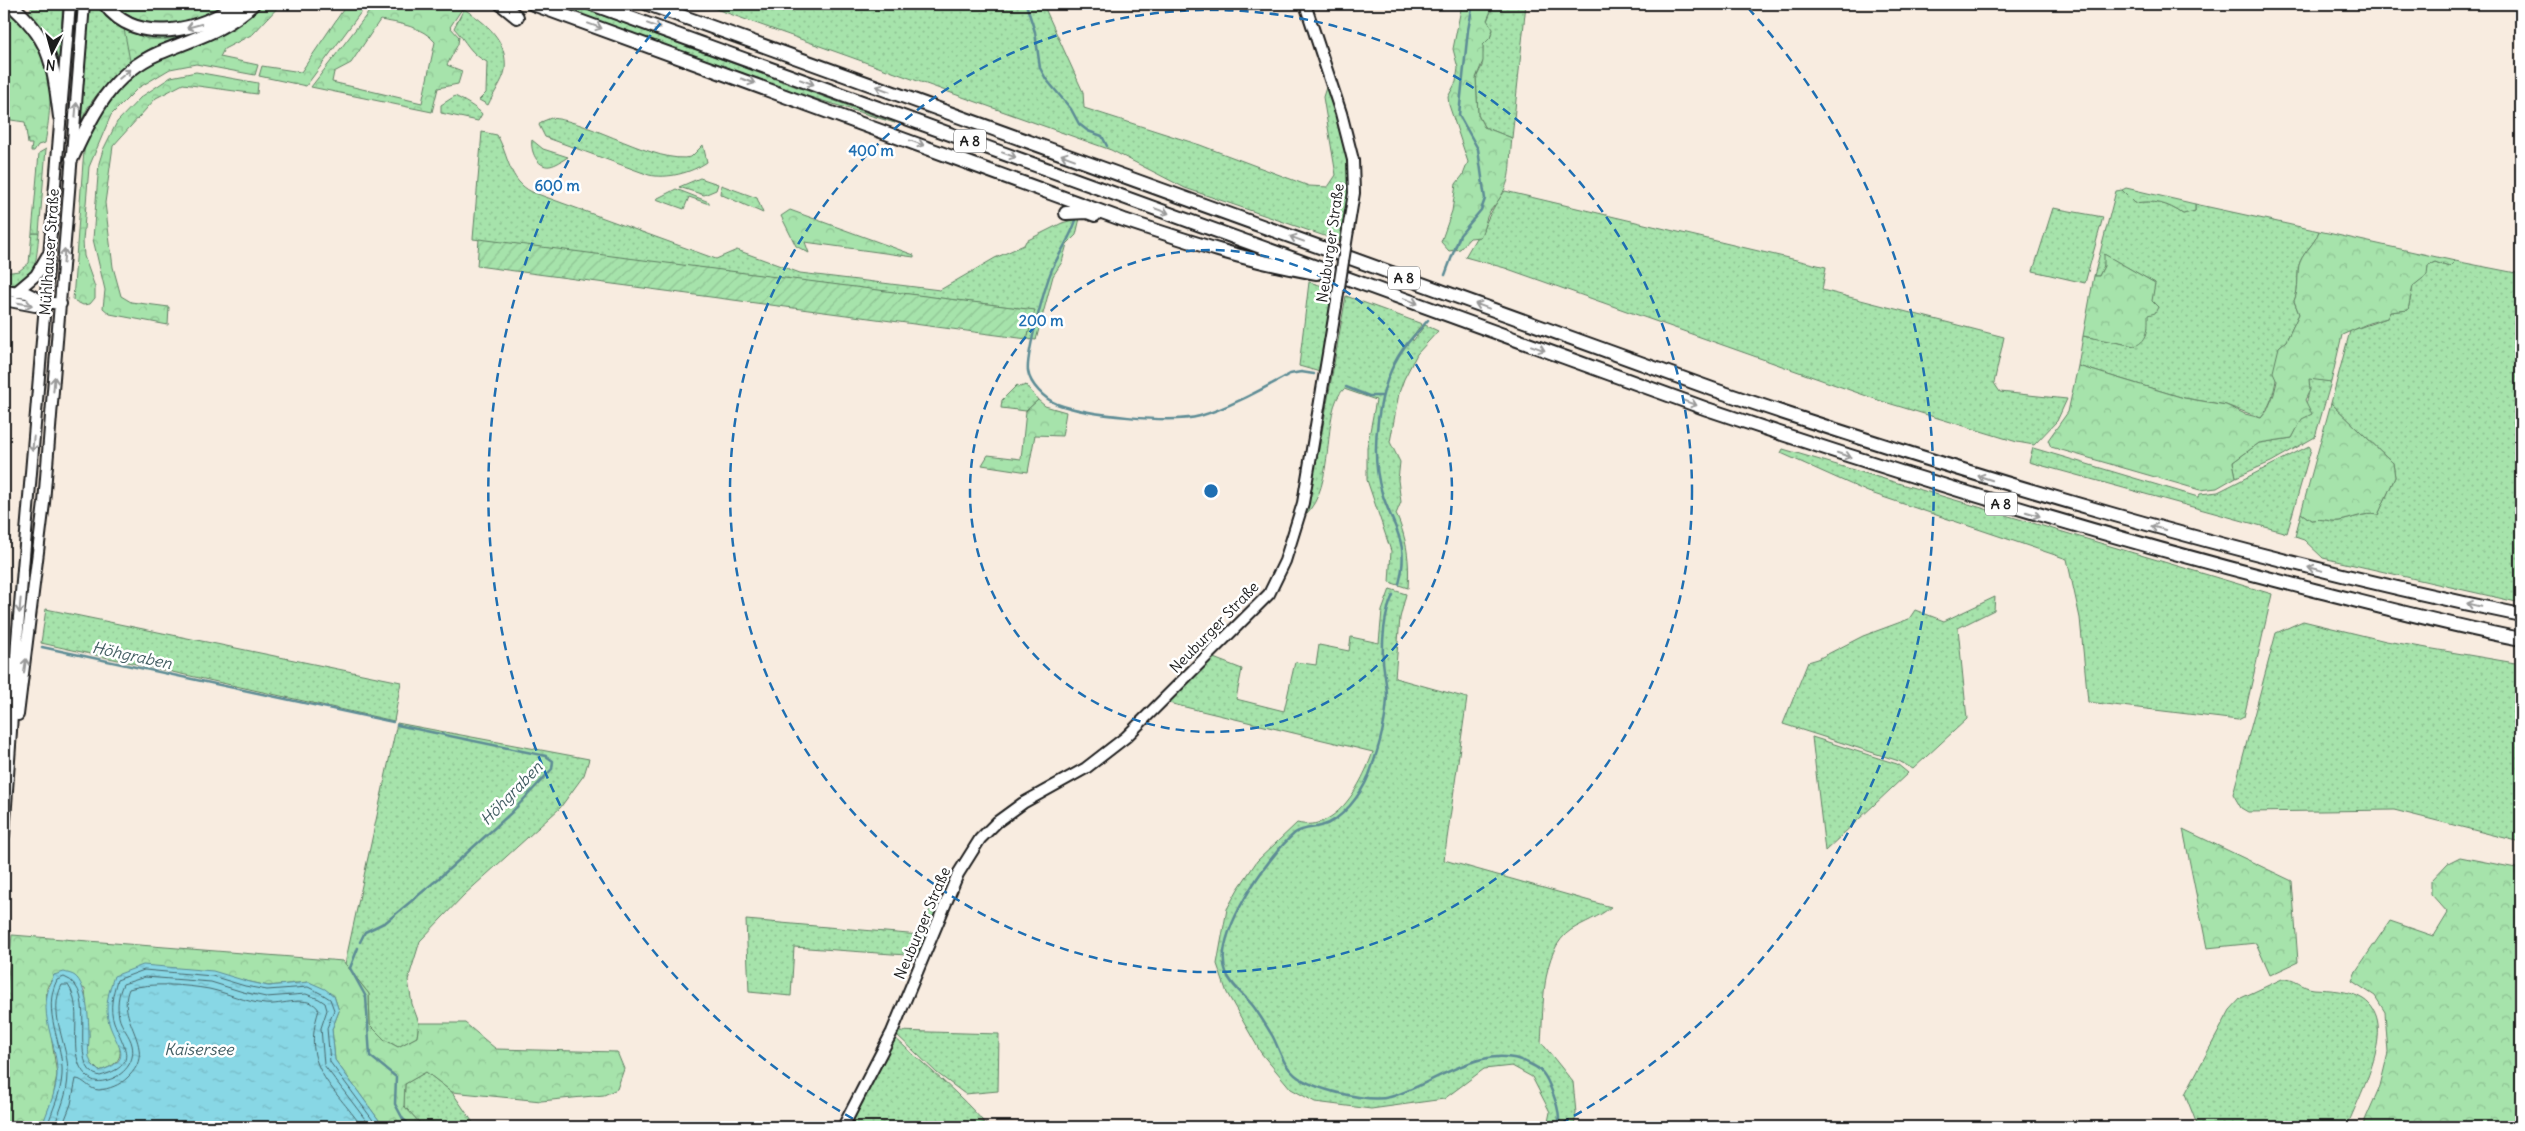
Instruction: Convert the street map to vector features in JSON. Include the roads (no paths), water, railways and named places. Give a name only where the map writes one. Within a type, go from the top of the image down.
[{"type":"highway","points":[[10,4],[36,29],[47,48],[55,80],[60,117]]},
{"type":"highway","points":[[105,4],[114,14],[128,22],[147,28],[172,30],[205,23],[237,4]]},
{"type":"highway","points":[[72,158],[96,107],[124,74],[159,53],[223,27],[253,4]]},
{"type":"highway","points":[[501,4],[517,17]]},
{"type":"highway","points":[[533,4],[1124,220],[1251,259],[1289,268],[1349,278]]},
{"type":"highway","name":"A 8","points":[[592,4],[1707,409],[1991,501],[2230,569],[2521,639]]},
{"type":"highway","name":"A 8","points":[[648,4],[1697,383],[1858,438],[1994,482],[2238,550],[2521,616]]},
{"type":"highway","points":[[673,4],[745,39]]},
{"type":"highway","points":[[1066,213],[1087,212],[1108,219],[1124,220]]},
{"type":"main road","name":"Mühlhauser Straße","points":[[8,784],[17,641],[70,4]]},
{"type":"main road","name":"Mühlhauser Straße","points":[[8,784],[28,644],[44,503],[84,4]]},
{"type":"main road","name":"Neuburger Straße","points":[[843,1127],[892,1032],[958,874],[980,839],[996,822],[1023,803],[1086,768],[1126,737],[1269,594],[1285,561],[1303,503],[1354,193],[1353,160],[1341,113],[1305,4]]},
{"type":"main road","points":[[16,292],[36,275],[49,251]]},
{"type":"main road","name":"Mühlhauser Straße","points":[[4,290],[36,296],[45,302]]},
{"type":"main road","name":"Mühlhauser Straße","points":[[4,300],[35,306],[45,302]]},
{"type":"main road","points":[[45,302],[61,304]]},
{"type":"main road","points":[[4,835],[8,784]]},
{"type":"water","name":"Kaisersee","points":[[143,965],[213,971],[268,986],[309,982],[325,989],[334,996],[339,1011],[332,1029],[335,1060],[384,1127],[42,1127],[53,1095],[57,1075],[46,1014],[48,989],[54,975],[64,972],[73,975],[82,987],[88,1013],[89,1055],[92,1063],[99,1071],[111,1067],[120,1057],[120,1051],[109,1023],[107,1011],[109,993],[114,976]]},
{"type":"waterway","points":[[1026,4],[1035,32],[1040,68],[1046,79],[1071,109],[1079,124],[1088,131],[1102,136],[1107,146]]},
{"type":"waterway","points":[[1445,275],[1460,235],[1481,210],[1485,199],[1478,149],[1459,115],[1468,30],[1473,4]]},
{"type":"waterway","points":[[1077,217],[1046,286],[1030,350],[1029,376],[1039,391],[1048,399],[1070,408],[1107,415],[1149,419],[1186,418],[1200,416],[1223,408],[1290,374],[1301,372],[1314,374]]},
{"type":"waterway","points":[[1399,584],[1402,570],[1402,547],[1382,493],[1378,476],[1376,458],[1378,419],[1387,380],[1394,364],[1406,345],[1428,320]]},
{"type":"waterway","points":[[1346,387],[1369,396],[1382,396]]},
{"type":"waterway","points":[[1393,595],[1383,636],[1383,661],[1387,688],[1385,717],[1369,775],[1356,798],[1343,813],[1329,823],[1295,833],[1271,859],[1245,898],[1227,938],[1224,957],[1226,972],[1263,1020],[1287,1067],[1303,1080],[1341,1094],[1368,1098],[1390,1097],[1476,1061],[1493,1057],[1511,1057],[1528,1063],[1541,1071],[1545,1076],[1557,1106],[1558,1127]]},
{"type":"waterway","name":"Höhgraben","points":[[4,642],[10,642]]},
{"type":"waterway","name":"Höhgraben","points":[[42,647],[393,722]]},
{"type":"waterway","name":"Höhgraben","points":[[360,942],[365,932],[386,922],[438,879],[511,813],[552,769],[553,761],[546,756],[397,725]]},
{"type":"waterway","name":"Höhgraben","points":[[358,948],[350,968],[366,997],[370,1056],[396,1077],[395,1104],[403,1119],[412,1127]]}]
